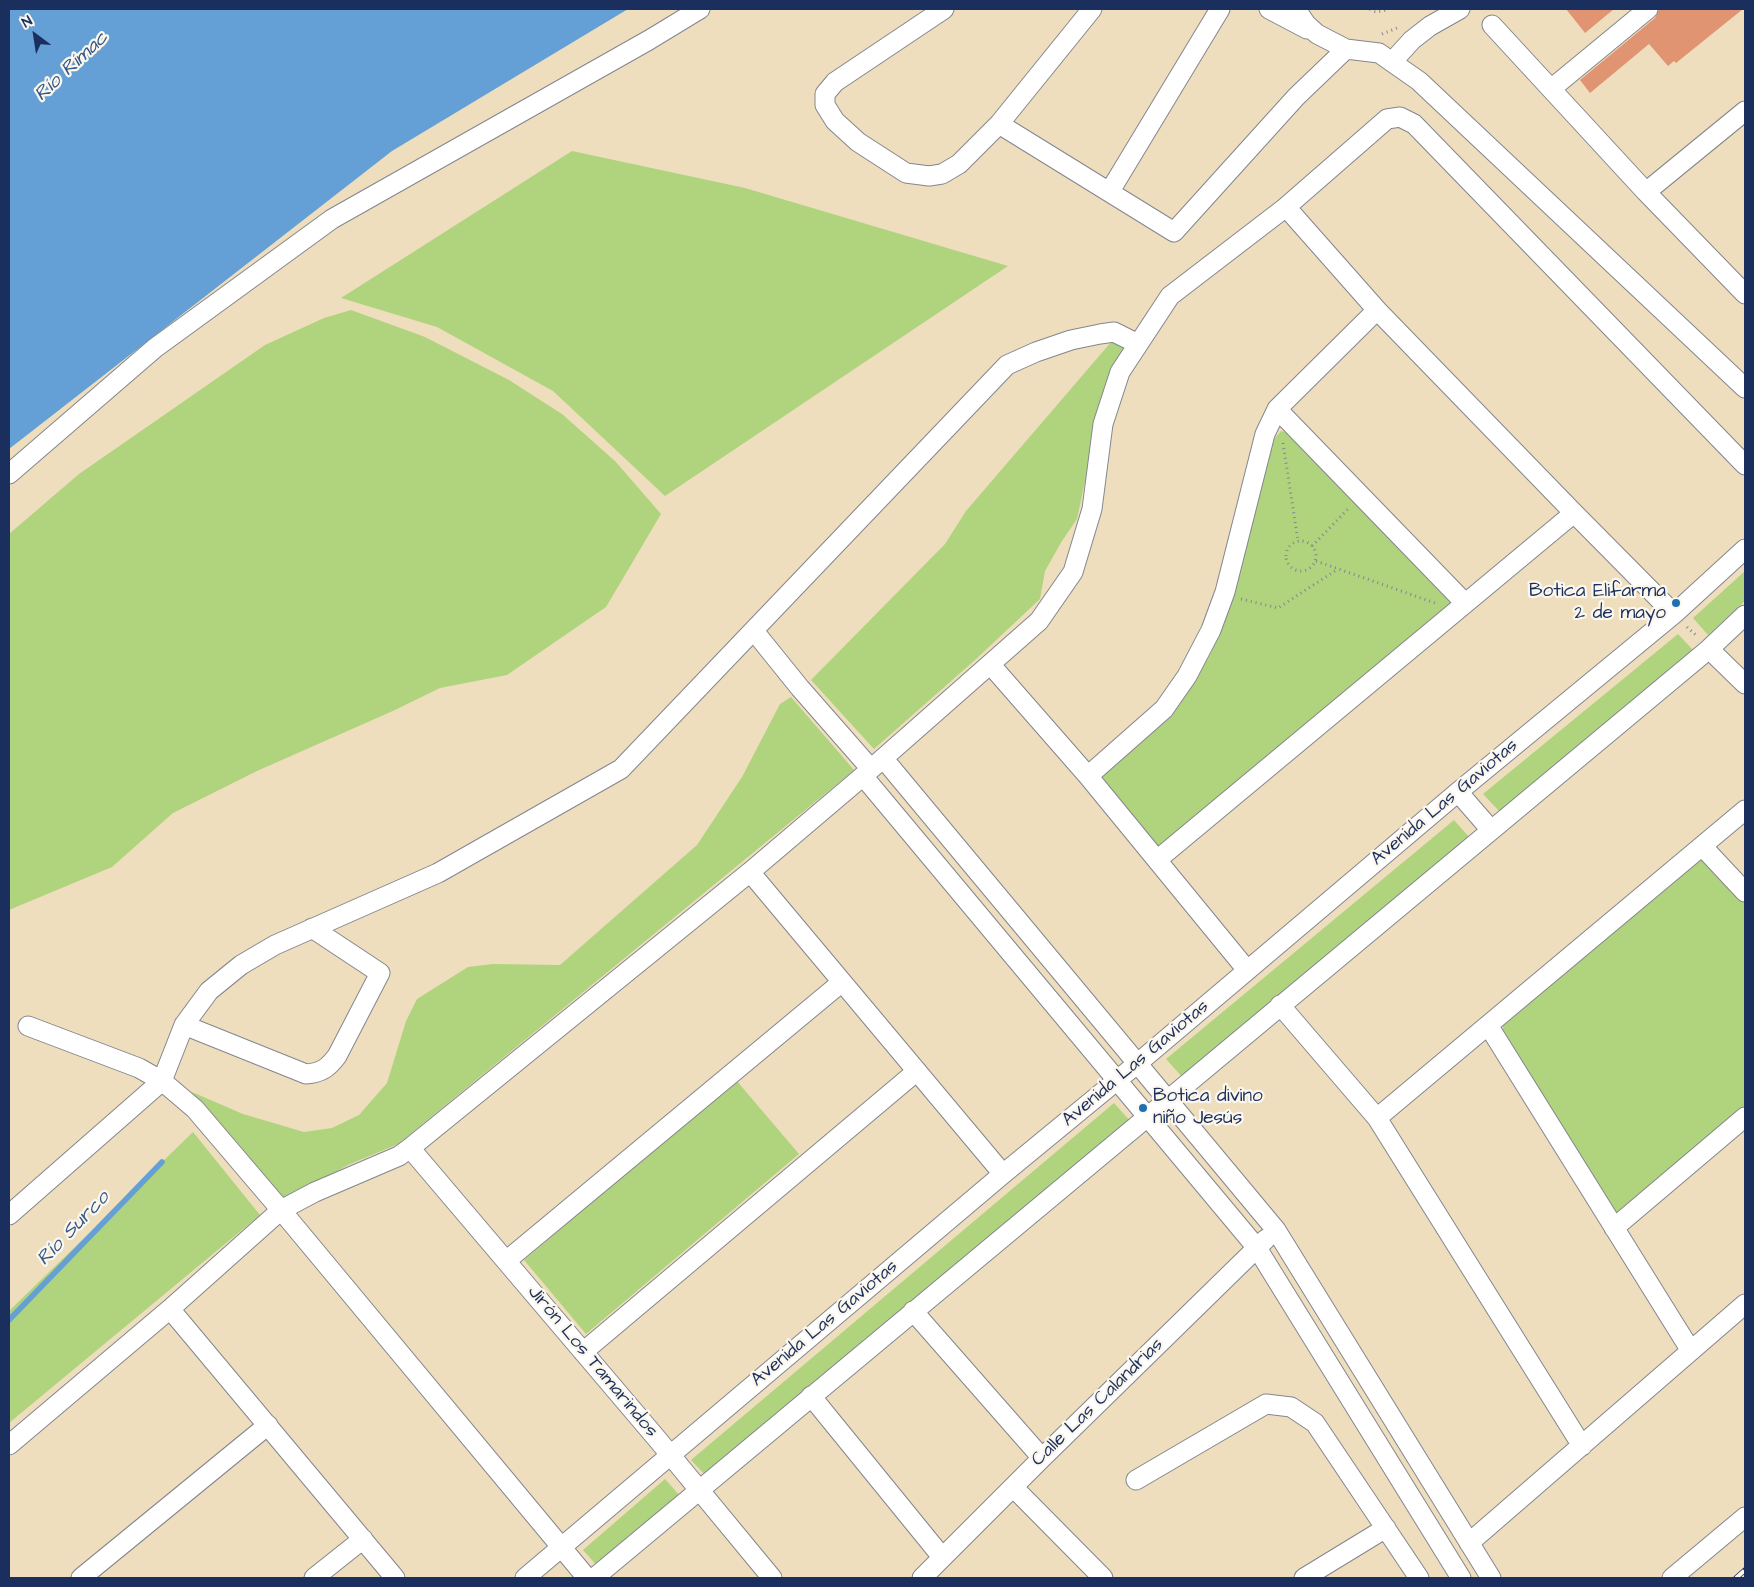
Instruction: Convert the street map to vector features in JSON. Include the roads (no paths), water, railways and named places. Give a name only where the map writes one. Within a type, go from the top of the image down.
[{"type":"street","points":[[9,474],[156,348],[332,220],[649,40],[700,9]]},
{"type":"street","points":[[944,9],[835,82],[825,94],[825,105],[835,122],[858,142],[906,173],[929,176],[942,174],[959,164],[999,124],[1092,9]]},
{"type":"street","points":[[1110,191],[1220,9]]},
{"type":"street","points":[[1269,9],[1346,49],[1379,53],[1418,81],[1745,388]]},
{"type":"street","points":[[1296,9],[1306,24],[1317,34]]},
{"type":"street","points":[[1392,62],[1412,40],[1430,26],[1460,9]]},
{"type":"street","points":[[1551,89],[1648,9]]},
{"type":"street","points":[[1492,25],[1646,192],[1745,294]]},
{"type":"street","points":[[999,124],[1174,232],[1296,97],[1346,49]]},
{"type":"street","points":[[1646,192],[1745,111]]},
{"type":"street","points":[[9,1445],[170,1310],[281,1210],[315,1192],[399,1156],[410,1148],[750,872],[873,768],[1039,621],[1073,572],[1092,509],[1103,424],[1120,372],[1170,296],[1286,207],[1387,119],[1400,117],[1414,124],[1745,464]]},
{"type":"street","points":[[1286,207],[1377,310],[1674,614]]},
{"type":"street","points":[[1088,776],[1164,709],[1195,661],[1225,592],[1265,434],[1277,409],[1377,310]]},
{"type":"street","points":[[11,1209],[162,1082],[184,1025],[209,991],[241,965],[275,945],[438,873],[621,769],[1007,365],[1036,352],[1071,340],[1100,334],[1114,332],[1138,344]]},
{"type":"street","points":[[1277,409],[1465,603]]},
{"type":"street","points":[[1157,860],[1574,513]]},
{"type":"street","name":"Avenida Las Gaviotas","points":[[525,1578],[1003,1174],[1138,1064],[1458,792],[1674,614],[1745,549]]},
{"type":"street","points":[[594,1578],[1709,649],[1745,615]]},
{"type":"street","points":[[754,631],[813,703],[1138,1064],[1276,1230],[1491,1578]]},
{"type":"street","points":[[1709,649],[1745,684]]},
{"type":"street","points":[[990,664],[1088,776],[1247,970]]},
{"type":"street","points":[[873,768],[1118,1080],[1257,1248],[1461,1578]]},
{"type":"street","points":[[1458,792],[1491,830]]},
{"type":"street","points":[[1377,1118],[1745,810]]},
{"type":"street","points":[[1702,846],[1745,892]]},
{"type":"street","points":[[750,872],[1003,1174]]},
{"type":"street","points":[[184,1025],[306,1074],[318,1073],[329,1066],[337,1056],[380,973],[312,928]]},
{"type":"street","points":[[506,1261],[842,982]]},
{"type":"street","points":[[1280,1005],[1377,1118],[1582,1446]]},
{"type":"street","points":[[1488,1025],[1691,1351]]},
{"type":"street","points":[[28,1026],[139,1068],[162,1082],[197,1112],[281,1210],[587,1578]]},
{"type":"street","points":[[583,1352],[917,1071]]},
{"type":"street","points":[[1614,1228],[1745,1117]]},
{"type":"street","name":"Jirón Los Tamarindos","points":[[410,1148],[671,1455],[772,1578]]},
{"type":"street","name":"Calle Las Calandrias","points":[[922,1578],[1276,1230]]},
{"type":"street","points":[[1469,1544],[1745,1304]]},
{"type":"street","points":[[170,1310],[395,1578]]},
{"type":"street","points":[[914,1311],[1042,1458]]},
{"type":"street","points":[[811,1396],[942,1557]]},
{"type":"street","points":[[1136,1480],[1266,1404],[1291,1407],[1315,1423],[1419,1578]]},
{"type":"street","points":[[81,1578],[268,1425]]},
{"type":"street","points":[[1013,1487],[1103,1578]]},
{"type":"street","points":[[1672,1578],[1745,1517]]},
{"type":"street","points":[[1304,1578],[1386,1528]]},
{"type":"street","points":[[314,1578],[363,1539]]},
{"type":"water","name":"Río Rímac","points":[[9,9],[628,9],[392,151],[9,449]]},
{"type":"waterway","name":"Río Surco","points":[[9,1320],[162,1162]]},
{"type":"railway","points":[[1736,1578],[1745,1570]]},
{"type":"place","name":"Botica Elifarma 2 de mayo","points":[[1676,603]]},
{"type":"place","name":"Botica divino niño Jesús","points":[[1143,1108]]}]
